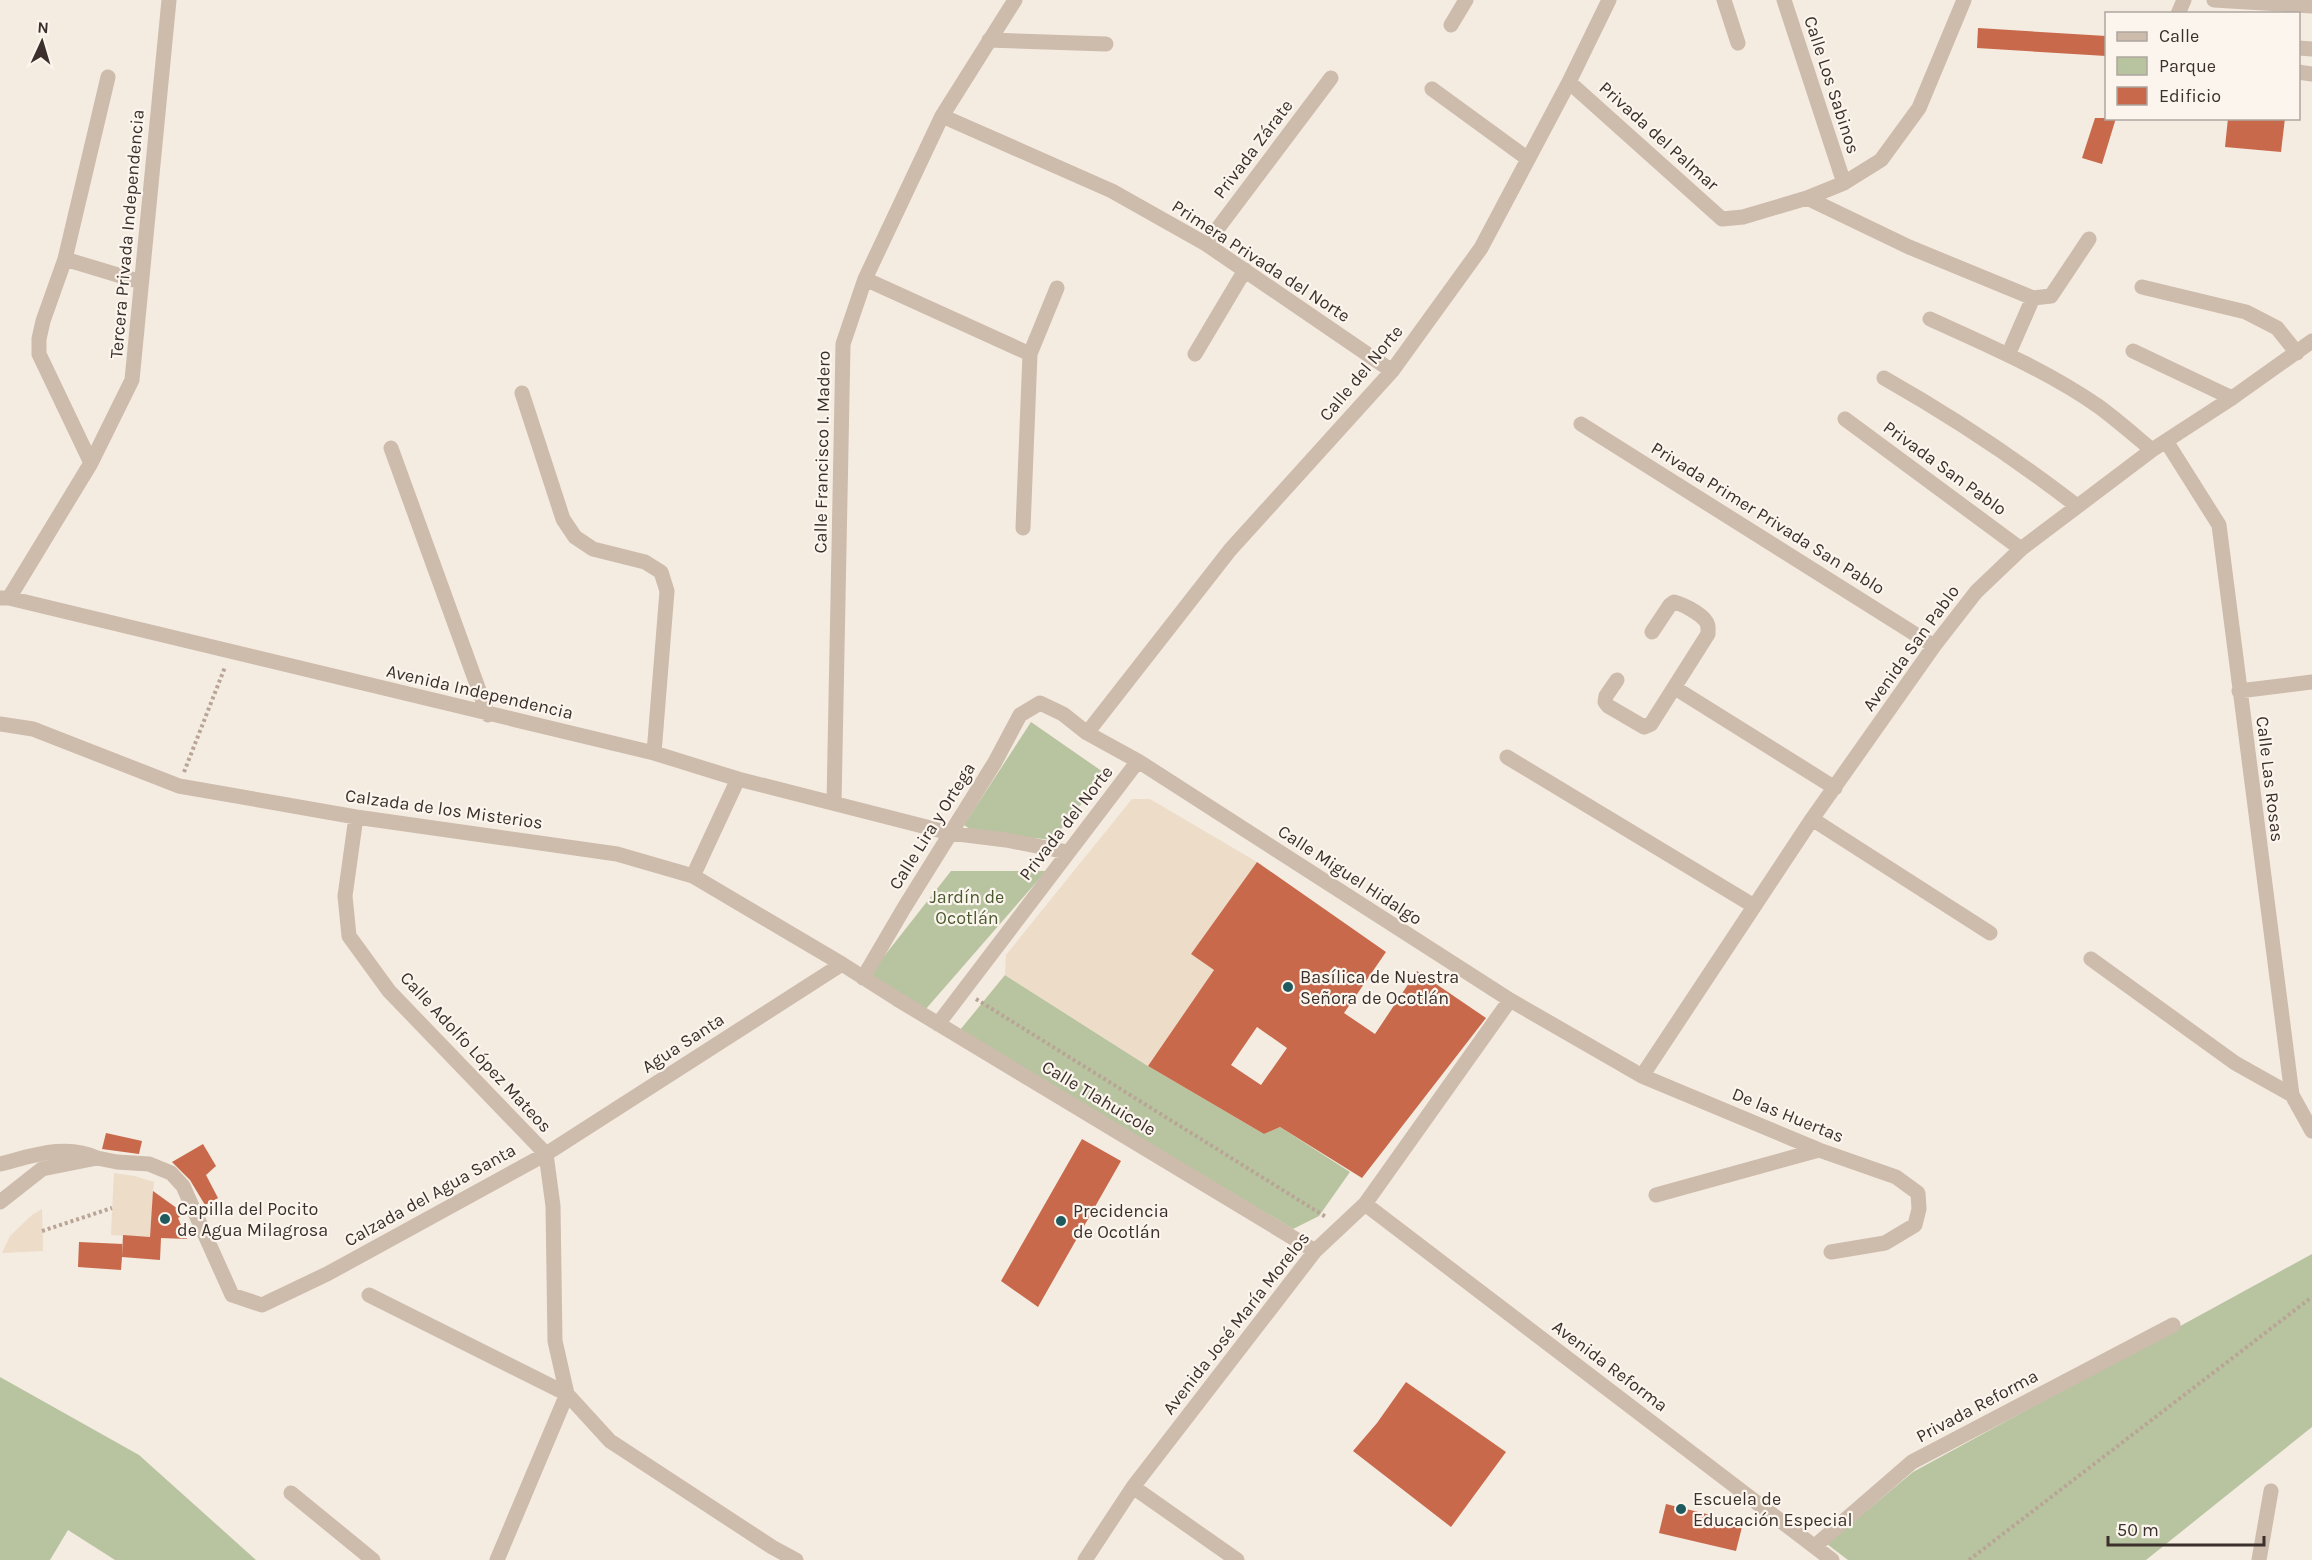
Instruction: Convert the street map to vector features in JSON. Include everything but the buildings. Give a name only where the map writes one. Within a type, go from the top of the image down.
[{"type":"street","name":"Tercera Privada Independencia","points":[[5,598],[91,464],[132,380],[169,0]]},
{"type":"street","name":"Calle Francisco I. Madero","points":[[834,803],[843,344],[865,279],[942,116],[1015,0]]},
{"type":"street","points":[[1451,25],[1466,0]]},
{"type":"street","name":"Calle del Norte","points":[[1087,733],[1230,550],[1392,371],[1481,248],[1569,82],[1609,0]]},
{"type":"street","points":[[1724,0],[1738,43]]},
{"type":"street","name":"Calle Los Sabinos","points":[[1784,0],[1844,183]]},
{"type":"street","points":[[1807,198],[1844,183],[1881,160],[1919,108],[1964,0]]},
{"type":"street","points":[[2214,0],[2312,6]]},
{"type":"street","points":[[989,40],[1106,44]]},
{"type":"street","name":"Tercera Privada Independencia","points":[[91,464],[39,354],[39,339],[65,259],[108,77]]},
{"type":"street","name":"Privada Zárate","points":[[1206,244],[1331,78]]},
{"type":"street","name":"Privada del Palmar","points":[[1569,82],[1722,219],[1743,217],[1807,198]]},
{"type":"street","points":[[1432,89],[1528,159]]},
{"type":"street","name":"Primera Privada del Norte","points":[[942,116],[1112,191],[1206,244],[1392,371]]},
{"type":"street","points":[[1807,198],[1909,247],[2033,298],[2051,296],[2089,239]]},
{"type":"street","points":[[65,259],[141,282]]},
{"type":"street","points":[[1195,354],[1245,270]]},
{"type":"street","points":[[865,279],[1030,354]]},
{"type":"street","points":[[2142,286],[2246,312],[2277,328],[2297,353]]},
{"type":"street","points":[[1023,528],[1030,354],[1057,288]]},
{"type":"street","points":[[2008,355],[2033,298]]},
{"type":"street","points":[[1929,319],[2008,355],[2098,406],[2152,450]]},
{"type":"street","name":"Avenida San Pablo","points":[[1642,1076],[1812,819],[1934,646],[1976,591],[2021,549],[2152,450],[2232,398],[2312,341]]},
{"type":"street","points":[[2133,351],[2232,398]]},
{"type":"street","points":[[1884,378],[1984,438],[2034,472],[2077,506]]},
{"type":"street","points":[[522,393],[563,519],[574,537],[593,549],[645,562],[661,572],[667,591],[654,753]]},
{"type":"street","name":"Privada San Pablo","points":[[1845,419],[2021,549]]},
{"type":"street","name":"Privada Primer Privada San Pablo","points":[[1581,424],[1934,646]]},
{"type":"street","name":"Calle Las Rosas","points":[[2166,441],[2219,525],[2292,1095],[2312,1131]]},
{"type":"street","points":[[391,448],[488,715]]},
{"type":"street","name":"Avenida Independencia","points":[[5,598],[654,753],[738,779],[950,833],[1006,840],[1067,852]]},
{"type":"street","points":[[1617,680],[1606,696],[1605,702],[1644,727],[1650,724],[1708,634],[1708,626],[1706,620],[1680,603],[1674,602],[1652,632]]},
{"type":"street","points":[[2239,692],[2312,682]]},
{"type":"street","points":[[1675,688],[1835,788]]},
{"type":"street","name":"Calle Miguel Hidalgo","points":[[1040,703],[1062,714],[1087,733],[1138,761],[1510,1000],[1642,1076]]},
{"type":"street","name":"Calle Lira y Ortega","points":[[863,978],[995,762],[1020,716],[1040,703]]},
{"type":"street","name":"Calzada de los Misterios","points":[[0,724],[33,729],[179,786],[356,817],[617,854],[693,876],[863,978]]},
{"type":"street","points":[[1507,757],[1754,906]]},
{"type":"street","name":"Privada del Norte","points":[[938,1024],[1138,761]]},
{"type":"street","points":[[693,876],[738,779]]},
{"type":"street","name":"Calle Adolfo López Mateos","points":[[356,817],[345,896],[349,936],[389,991],[546,1154],[553,1206],[555,1341],[567,1394]]},
{"type":"street","points":[[1812,819],[1990,933]]},
{"type":"street","points":[[2091,959],[2235,1063],[2292,1095]]},
{"type":"street","name":"Agua Santa","points":[[546,1154],[842,964]]},
{"type":"street","name":"Calle Tlahuicole","points":[[863,978],[1315,1251]]},
{"type":"street","name":"Avenida José María Morelos","points":[[1085,1560],[1134,1487],[1315,1251],[1365,1204],[1510,1000]]},
{"type":"street","name":"De las Huertas","points":[[1642,1076],[1819,1150],[1896,1177],[1918,1193],[1919,1209],[1915,1225],[1885,1243],[1831,1252]]},
{"type":"street","points":[[0,1164],[34,1155],[69,1150],[83,1152],[97,1158]]},
{"type":"street","points":[[1656,1196],[1819,1150]]},
{"type":"street","name":"Calzada del Agua Santa","points":[[0,1202],[42,1169],[97,1158],[149,1164],[171,1173],[183,1186],[232,1295],[262,1305],[327,1274],[546,1154]]},
{"type":"street","name":"Avenida Reforma","points":[[1365,1204],[1832,1560]]},
{"type":"street","name":"Calle Adolfo López Mateos","points":[[369,1295],[567,1394],[610,1441],[772,1547],[796,1560]]},
{"type":"street","name":"Privada Reforma","points":[[1815,1546],[1912,1462],[2173,1325]]},
{"type":"street","points":[[497,1560],[567,1394]]},
{"type":"street","points":[[1134,1487],[1238,1560]]},
{"type":"street","points":[[2259,1560],[2271,1491]]},
{"type":"street","points":[[291,1493],[373,1560]]},
{"type":"path","points":[[179,786],[230,652]]},
{"type":"path","points":[[962,990],[1342,1227]]},
{"type":"path","points":[[42,1231],[112,1208]]},
{"type":"path","points":[[1969,1560],[2312,1298]]},
{"type":"green space","points":[[1031,722],[1106,774],[1052,840],[973,831],[964,825]]},
{"type":"green space","name":"Jardín de Ocotlán","points":[[951,871],[1046,871],[925,1010],[867,978]]},
{"type":"green space","points":[[1005,975],[1148,1066],[1264,1134],[1280,1127],[1350,1172],[1319,1216],[1293,1229],[960,1030]]},
{"type":"green space","points":[[2312,1254],[2312,1427],[2146,1560],[1848,1560],[1827,1544],[1913,1472]]},
{"type":"green space","points":[[0,1377],[139,1455],[256,1560],[115,1560],[68,1530],[50,1560],[0,1560]]},
{"type":"shaded area","points":[[1132,799],[1150,799],[1257,862],[1191,954],[1214,970],[1148,1066],[1005,975],[1006,955]]},
{"type":"shaded area","points":[[114,1173],[154,1182],[150,1237],[111,1235]]},
{"type":"shaded area","points":[[42,1209],[43,1251],[2,1253],[10,1236],[32,1215]]},
{"type":"place","name":"Basílica de Nuestra Señora de Ocotlán","points":[[1288,987]]},
{"type":"place","name":"Capilla del Pocito de Agua Milagrosa","points":[[165,1219]]},
{"type":"place","name":"Precidencia de Ocotlán","points":[[1061,1221]]},
{"type":"place","name":"Escuela de Educación Especial","points":[[1681,1509]]}]
